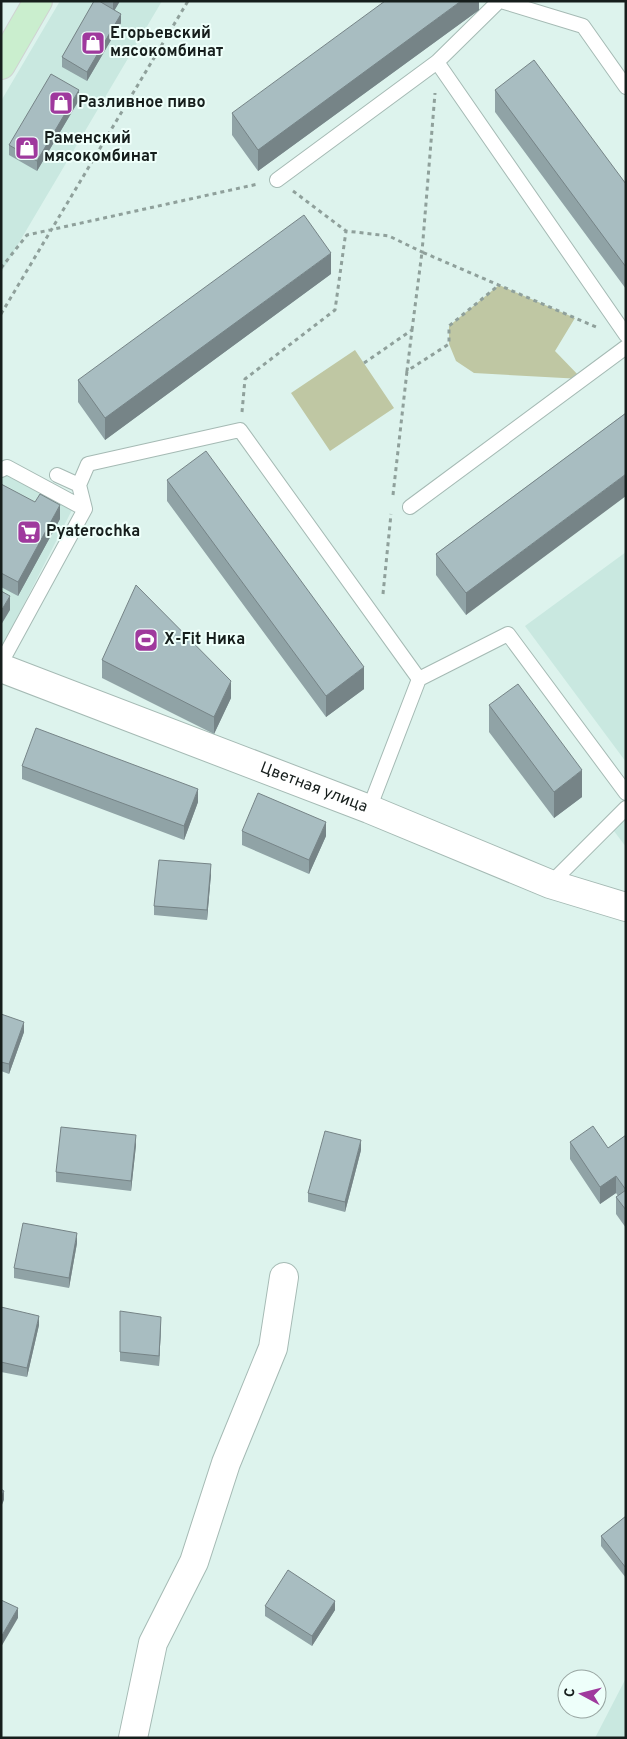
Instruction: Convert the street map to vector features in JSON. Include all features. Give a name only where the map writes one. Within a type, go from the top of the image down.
[{"type":"main road","points":[[1,65],[38,1]]},
{"type":"street","name":"Цветная улица","points":[[1,668],[369,809],[550,884],[626,907]]},
{"type":"street","points":[[133,1738],[153,1643],[194,1562],[226,1463],[273,1348],[284,1277]]},
{"type":"lane","points":[[277,180],[437,62],[500,1],[583,26],[626,87]]},
{"type":"lane","points":[[437,62],[626,335]]},
{"type":"lane","points":[[410,507],[626,346]]},
{"type":"lane","points":[[1,662],[85,509],[79,485],[88,464],[240,430],[419,679]]},
{"type":"lane","points":[[1,470],[7,467],[85,509]]},
{"type":"lane","points":[[57,475],[79,485]]},
{"type":"lane","points":[[369,809],[419,679],[508,634],[626,793]]},
{"type":"lane","points":[[550,884],[626,808]]},
{"type":"path","points":[[1,314],[188,1]]},
{"type":"path","points":[[437,62],[422,252],[407,371],[449,344],[449,326],[499,284]]},
{"type":"path","points":[[1,268],[26,235],[277,180],[346,231],[389,236],[600,329]]},
{"type":"path","points":[[240,430],[244,379],[335,310],[346,231]]},
{"type":"path","points":[[364,363],[412,330]]},
{"type":"shaded area","points":[[60,1],[162,1],[1,273],[1,101]]},
{"type":"shaded area","points":[[499,285],[575,318],[555,351],[582,379],[474,373],[456,361],[449,344],[449,326]]},
{"type":"shaded area","points":[[355,350],[394,408],[330,451],[291,393]]},
{"type":"shaded area","points":[[1,469],[72,510],[1,649]]},
{"type":"shaded area","points":[[626,552],[626,762],[525,626]]},
{"type":"shaded area","points":[[626,817],[626,847],[611,827]]},
{"type":"shaded area","points":[[626,1678],[626,1738],[595,1738],[605,1719],[607,1719],[607,1715]]},
{"type":"building","points":[[94,1],[99,1],[121,14],[87,72],[62,57]]},
{"type":"building","points":[[385,1],[461,1],[258,150],[232,113]]},
{"type":"building","points":[[534,60],[626,184],[626,267],[495,90]]},
{"type":"building","points":[[51,74],[79,90],[37,161],[9,145]]},
{"type":"building","points":[[304,215],[331,253],[105,418],[78,380]]},
{"type":"building","points":[[626,413],[626,474],[466,593],[436,554]]},
{"type":"building","points":[[206,451],[364,667],[326,696],[167,480]]},
{"type":"building","points":[[1,484],[35,502],[40,494],[60,505],[18,582],[1,573]]},
{"type":"building","name":"X-Fit Ника","points":[[136,585],[231,681],[214,717],[102,660]]},
{"type":"building","points":[[1,591],[10,596],[1,611]]},
{"type":"building","points":[[518,684],[582,770],[554,792],[489,705]]},
{"type":"building","points":[[36,728],[198,789],[184,826],[22,766]]},
{"type":"building","points":[[258,793],[326,822],[309,860],[242,831]]},
{"type":"building","points":[[159,860],[211,864],[207,910],[154,906]]},
{"type":"building","points":[[1,1014],[24,1022],[9,1064],[1,1062]]},
{"type":"building","points":[[593,1126],[608,1148],[626,1135],[626,1190],[616,1176],[600,1187],[570,1142]]},
{"type":"building","points":[[61,1127],[136,1135],[131,1181],[56,1172]]},
{"type":"building","points":[[325,1131],[361,1140],[345,1202],[308,1193]]},
{"type":"building","points":[[626,1190],[626,1210],[616,1197]]},
{"type":"building","points":[[23,1223],[77,1233],[69,1278],[14,1268]]},
{"type":"building","points":[[1,1307],[39,1316],[27,1368],[1,1362]]},
{"type":"building","points":[[120,1311],[161,1317],[159,1356],[120,1352]]},
{"type":"building","points":[[626,1516],[626,1568],[601,1536]]},
{"type":"building","points":[[288,1570],[335,1601],[312,1636],[265,1606]]},
{"type":"building","points":[[1,1600],[18,1608],[1,1637]]},
{"type":"place","name":"Егорьевский мясокомбинат","points":[[93,43]]},
{"type":"place","name":"Разливное пиво","points":[[61,103]]},
{"type":"place","name":"Раменский мясокомбинат","points":[[27,148]]},
{"type":"place","name":"Pyaterochka","points":[[29,532]]},
{"type":"place","name":"X-Fit Ника","points":[[146,640]]}]
